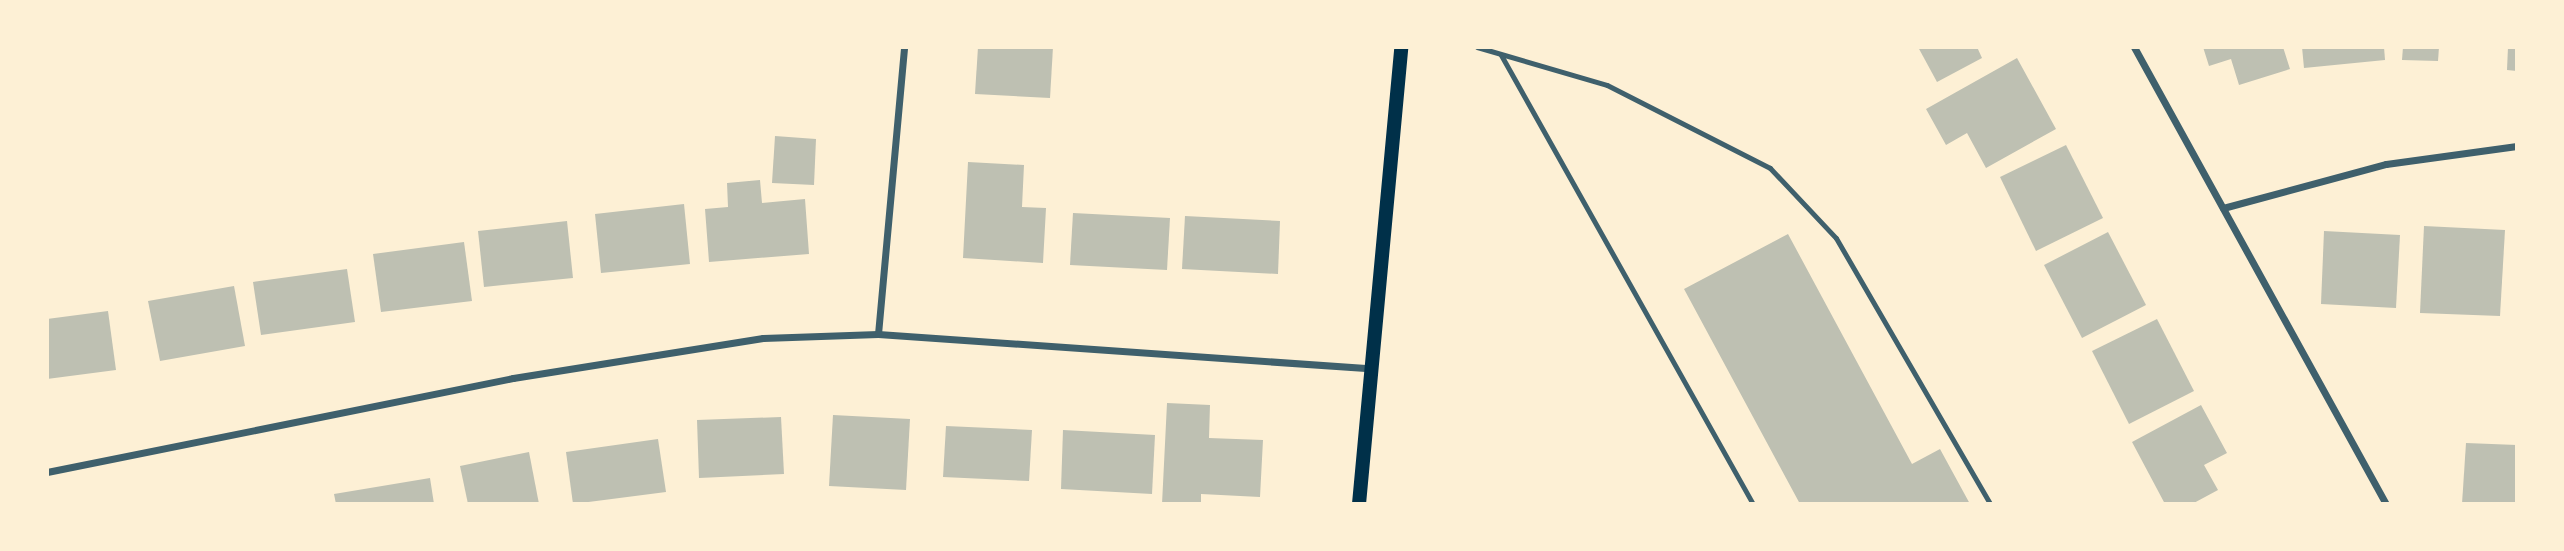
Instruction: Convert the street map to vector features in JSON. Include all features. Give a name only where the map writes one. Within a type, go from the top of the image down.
[{"type":"main road","points":[[1359,504],[1401,47]]},
{"type":"street","points":[[878,334],[904,47]]},
{"type":"street","points":[[2134,47],[2386,504]]},
{"type":"street","points":[[2223,208],[2386,164],[2517,146]]},
{"type":"street","points":[[47,472],[513,378],[763,338],[878,334],[1373,369]]},
{"type":"lane","points":[[1477,47],[1607,85],[1770,168],[1836,238],[1990,504]]},
{"type":"lane","points":[[1500,54],[1753,504]]},
{"type":"building","points":[[978,47],[1053,47],[1050,98],[975,94]]},
{"type":"building","points":[[1918,47],[1977,47],[1982,58],[1937,82]]},
{"type":"building","points":[[2203,47],[2283,47],[2290,69],[2239,85],[2231,59],[2209,66]]},
{"type":"building","points":[[2302,47],[2384,47],[2385,60],[2304,68]]},
{"type":"building","points":[[2403,47],[2439,47],[2438,61],[2402,60]]},
{"type":"building","points":[[2508,47],[2517,47],[2517,71],[2507,70]]},
{"type":"building","points":[[2017,58],[2056,129],[1986,168],[1967,133],[1946,145],[1926,109]]},
{"type":"building","points":[[775,136],[816,139],[814,185],[772,183]]},
{"type":"building","points":[[2066,145],[2103,218],[2036,251],[2000,177]]},
{"type":"building","points":[[968,162],[1024,165],[1022,207],[1046,208],[1043,263],[963,258]]},
{"type":"building","points":[[760,180],[762,203],[805,199],[809,254],[709,262],[705,209],[728,207],[727,183]]},
{"type":"building","points":[[684,204],[690,264],[601,273],[595,214]]},
{"type":"building","points":[[1073,213],[1170,218],[1167,270],[1070,265]]},
{"type":"building","points":[[1185,216],[1280,221],[1278,274],[1182,269]]},
{"type":"building","points":[[567,221],[573,278],[484,287],[478,231]]},
{"type":"building","points":[[2424,226],[2505,230],[2500,316],[2420,313]]},
{"type":"building","points":[[2324,231],[2400,235],[2396,308],[2321,304]]},
{"type":"building","points":[[2108,232],[2146,305],[2082,338],[2044,265]]},
{"type":"building","points":[[1788,234],[1912,464],[1940,449],[1970,504],[1800,504],[1684,289]]},
{"type":"building","points":[[464,242],[472,301],[381,312],[373,254]]},
{"type":"building","points":[[347,269],[355,322],[261,335],[253,282]]},
{"type":"building","points":[[234,286],[245,346],[160,361],[148,301]]},
{"type":"building","points":[[108,311],[116,370],[47,379],[47,319]]},
{"type":"building","points":[[2157,319],[2194,391],[2129,424],[2092,351]]},
{"type":"building","points":[[1167,403],[1210,405],[1209,438],[1263,440],[1260,497],[1201,494],[1201,504],[1162,504]]},
{"type":"building","points":[[2201,405],[2227,453],[2204,465],[2218,490],[2192,504],[2165,504],[2132,442]]},
{"type":"building","points":[[833,415],[910,419],[906,490],[829,486]]},
{"type":"building","points":[[781,417],[784,474],[699,478],[697,420]]},
{"type":"building","points":[[946,426],[1032,430],[1029,481],[943,477]]},
{"type":"building","points":[[1063,430],[1155,435],[1152,494],[1061,489]]},
{"type":"building","points":[[658,439],[666,492],[573,504],[566,452]]},
{"type":"building","points":[[2466,443],[2517,445],[2517,504],[2462,504]]},
{"type":"building","points":[[529,452],[539,504],[468,504],[460,466]]},
{"type":"building","points":[[430,478],[434,504],[336,504],[334,494]]}]
